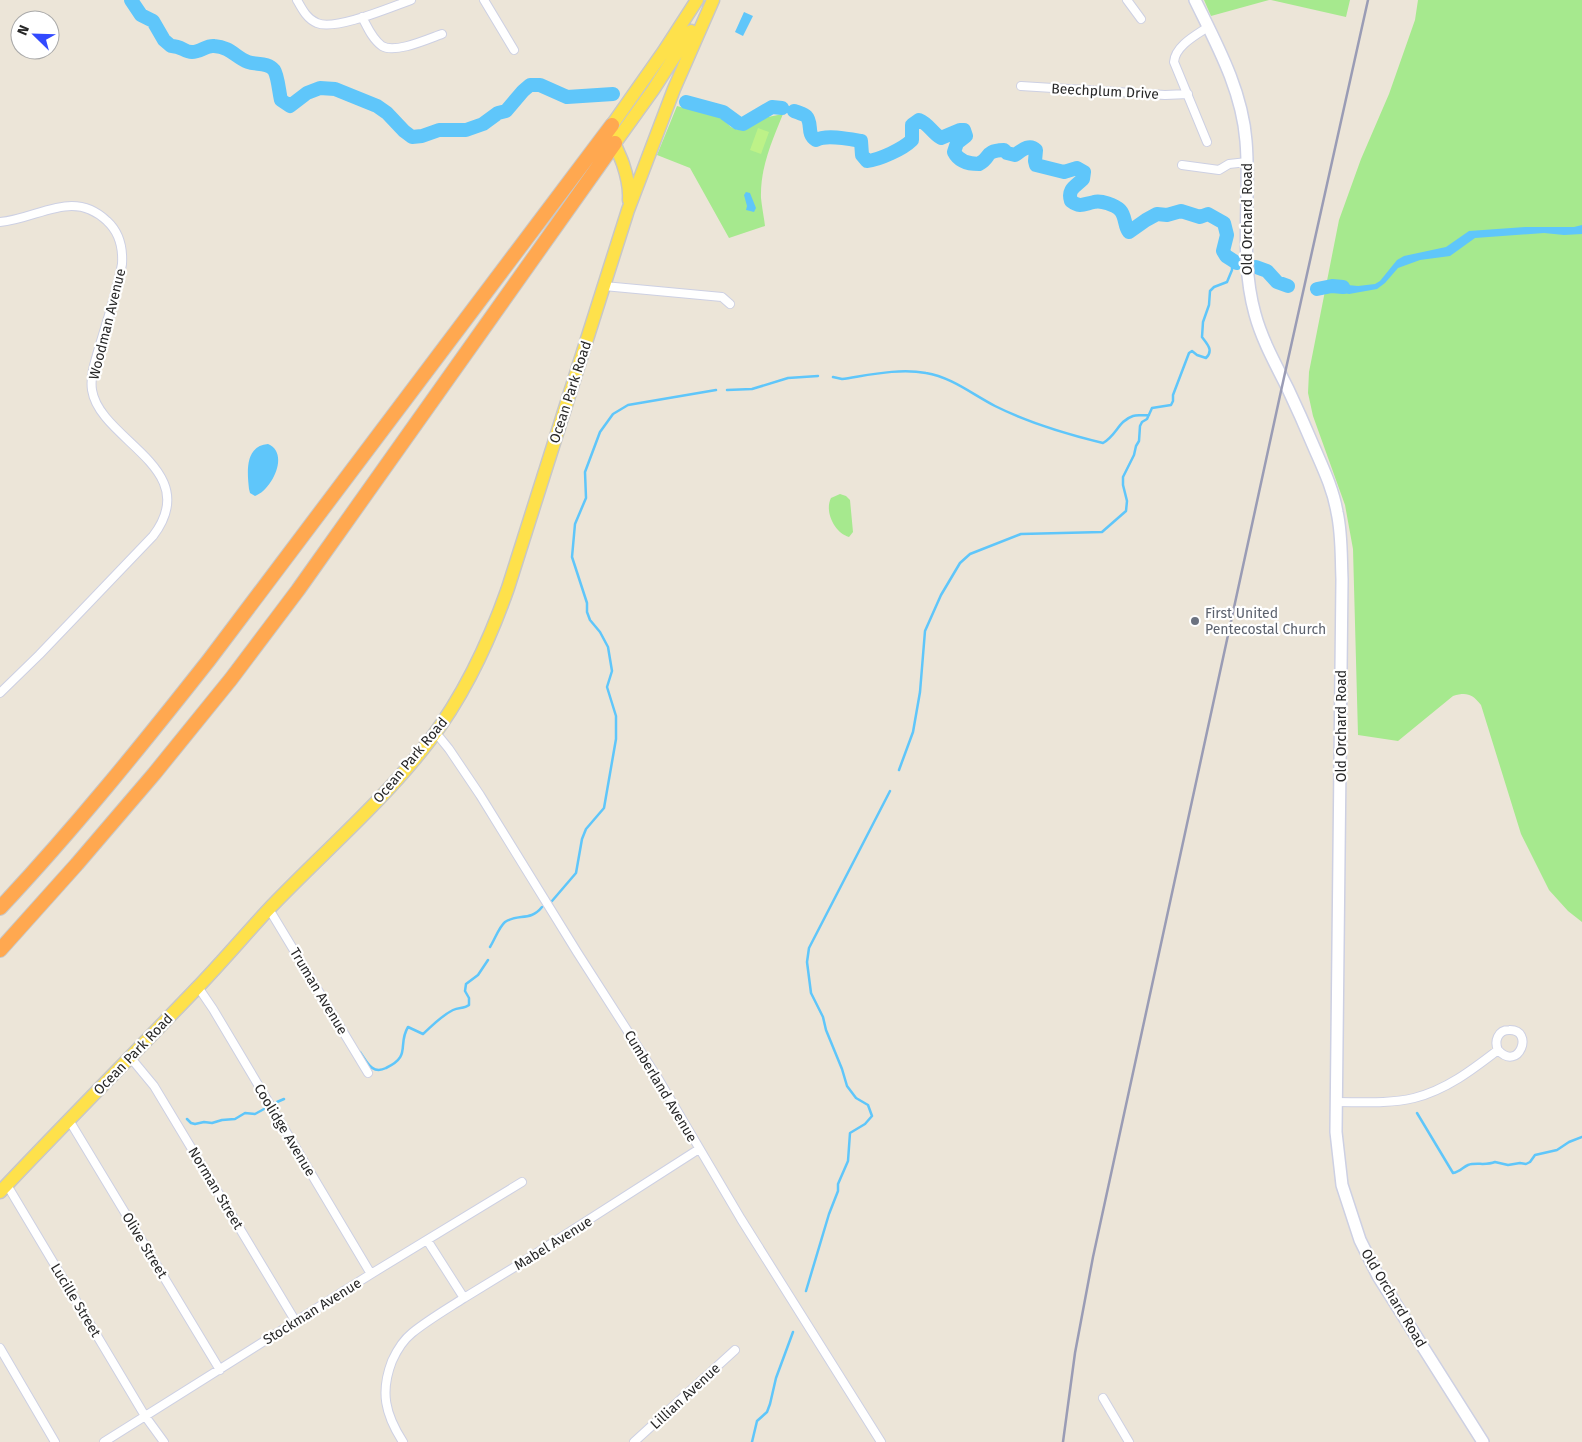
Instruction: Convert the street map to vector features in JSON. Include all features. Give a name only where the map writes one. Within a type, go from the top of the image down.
[{"type":"highway","points":[[0,908],[70,832],[209,660],[612,125]]},
{"type":"highway","points":[[0,950],[154,774],[231,679],[309,574],[615,143]]},
{"type":"main road","points":[[612,125],[673,38],[697,0]]},
{"type":"main road","points":[[615,143],[668,68],[712,0]]},
{"type":"main road","name":"Ocean Park Road","points":[[3,1189],[198,986],[269,909],[321,859],[389,788],[436,733],[463,690],[495,625],[628,210],[674,89],[712,0]]},
{"type":"main road","name":"Ocean Park Road","points":[[612,125],[612,134],[630,190],[628,210]]},
{"type":"main road","points":[[623,164],[636,166],[645,163]]},
{"type":"street","points":[[298,1],[311,20],[319,24],[336,24],[410,0]]},
{"type":"street","points":[[484,0],[514,50]]},
{"type":"street","points":[[1127,0],[1141,19]]},
{"type":"street","name":"Old Orchard Road","points":[[1195,0],[1236,90],[1245,127],[1247,162],[1246,267],[1255,314],[1260,330],[1290,392],[1329,484],[1337,510],[1340,534],[1342,589],[1336,1132],[1341,1176],[1350,1212],[1360,1240],[1378,1276],[1483,1442]]},
{"type":"street","points":[[362,17],[376,40],[382,46],[390,49],[442,34]]},
{"type":"street","points":[[1207,142],[1175,66],[1174,58],[1181,48],[1208,27]]},
{"type":"street","name":"Beechplum Drive","points":[[1021,86],[1188,94]]},
{"type":"street","points":[[1182,165],[1219,170],[1229,164],[1247,162]]},
{"type":"street","name":"Woodman Avenue","points":[[0,222],[58,207],[77,206],[86,208],[101,216],[116,232],[122,249],[122,264],[94,368],[92,388],[96,402],[103,413],[147,458],[158,473],[164,484],[166,498],[163,519],[153,536],[0,693]]},
{"type":"street","points":[[604,286],[722,297],[730,304]]},
{"type":"street","name":"Cumberland Avenue","points":[[436,733],[480,795],[659,1080],[699,1150],[881,1442]]},
{"type":"street","name":"Truman Avenue","points":[[269,909],[368,1073]]},
{"type":"street","name":"Coolidge Avenue","points":[[198,986],[371,1274]]},
{"type":"street","points":[[1336,1102],[1383,1102],[1413,1098],[1451,1083],[1498,1050]]},
{"type":"street","name":"Norman Street","points":[[130,1057],[154,1086],[296,1322]]},
{"type":"street","name":"Olive Street","points":[[69,1120],[220,1370]]},
{"type":"street","name":"Mabel Avenue","points":[[403,1442],[392,1423],[386,1403],[386,1381],[399,1347],[412,1332],[699,1150]]},
{"type":"street","name":"Stockman Avenue","points":[[104,1442],[371,1274],[522,1182]]},
{"type":"street","name":"Lucille Street","points":[[3,1189],[145,1416],[164,1442]]},
{"type":"street","points":[[427,1240],[464,1298]]},
{"type":"street","points":[[0,1348],[55,1442]]},
{"type":"street","name":"Lillian Avenue","points":[[634,1442],[735,1350]]},
{"type":"street","points":[[1103,1398],[1129,1442]]},
{"type":"green space","points":[[1204,0],[1269,0],[1211,16]]},
{"type":"green space","points":[[1271,0],[1350,0],[1346,17]]},
{"type":"green space","points":[[1418,0],[1582,0],[1582,922],[1568,911],[1549,890],[1521,834],[1481,705],[1475,698],[1466,694],[1453,696],[1398,741],[1358,735],[1353,549],[1345,505],[1313,416],[1308,393],[1309,372],[1339,220],[1361,159],[1389,94],[1415,20]]},
{"type":"green space","points":[[677,106],[721,118],[731,127],[738,130],[745,130],[763,118],[783,114],[762,176],[761,198],[765,226],[729,238],[690,168],[657,155]]},
{"type":"green space","points":[[758,128],[769,132],[761,154],[750,150]]},
{"type":"green space","points":[[840,494],[850,500],[853,532],[849,537],[835,527],[830,515],[829,504],[831,498]]},
{"type":"water","points":[[744,12],[753,16],[743,36],[735,32]]},
{"type":"water","points":[[746,192],[750,193],[756,208],[754,212],[746,210],[747,206],[744,195]]},
{"type":"water","points":[[1582,225],[1582,234],[1544,233],[1475,238],[1450,256],[1420,260],[1398,268],[1377,289],[1349,294],[1325,290],[1327,283],[1358,286],[1375,284],[1380,281],[1397,260],[1404,256],[1446,247],[1469,231],[1525,227],[1574,227]]},
{"type":"water","points":[[268,444],[278,455],[276,471],[267,487],[255,496],[250,493],[249,489],[249,460],[255,449]]},
{"type":"waterway","points":[[131,0],[141,15],[153,21],[164,40],[171,46],[192,52],[211,46],[220,47],[229,50],[248,62],[271,67],[276,76],[281,100],[290,106],[307,93],[320,88],[335,89],[377,106],[412,137],[422,136],[439,130],[466,130],[483,124],[498,113],[506,111],[530,85],[540,85],[567,97],[613,94]]},
{"type":"waterway","points":[[686,102],[723,112],[738,123],[743,124],[772,107],[782,108]]},
{"type":"waterway","points":[[794,111],[806,116],[811,135],[816,140],[832,137],[861,141],[862,155],[867,161],[897,150],[912,140],[912,125],[919,120],[941,138],[964,130],[966,136],[957,143],[954,152],[961,160],[968,163],[979,164],[993,152],[1004,150],[1015,155],[1025,148],[1031,147],[1036,150],[1036,165],[1064,172],[1077,168],[1084,172],[1083,179],[1070,193],[1071,201],[1080,205],[1100,202],[1115,206],[1122,212],[1129,232],[1157,214],[1167,215],[1181,211],[1200,217],[1208,214],[1224,223],[1227,235],[1223,251],[1226,256],[1237,263]]},
{"type":"waterway","points":[[899,770],[913,732],[920,692],[925,631],[941,595],[960,563],[970,554],[1021,534],[1102,532],[1126,511],[1127,501],[1123,477],[1139,441],[1140,426],[1147,419],[1152,408],[1171,405],[1189,353],[1192,351],[1206,358],[1208,355],[1210,350],[1202,337],[1203,322],[1209,305],[1210,291],[1214,287],[1227,282],[1232,270],[1232,260]]},
{"type":"waterway","points":[[1256,267],[1267,271],[1277,282],[1288,286]]},
{"type":"waterway","points":[[1317,289],[1332,286],[1343,287]]},
{"type":"waterway","points":[[833,377],[842,379],[905,371],[935,375],[953,382],[995,406],[1021,418],[1103,443],[1128,418],[1149,415]]},
{"type":"waterway","points":[[727,390],[752,389],[788,378],[818,376]]},
{"type":"waterway","points":[[552,901],[576,873],[582,839],[586,829],[604,808],[616,739],[616,716],[607,687],[612,671],[608,647],[600,632],[590,620],[587,612],[587,603],[572,557],[575,524],[586,498],[585,472],[600,432],[613,414],[628,405],[716,390]]},
{"type":"waterway","points":[[806,1291],[829,1214],[838,1191],[838,1184],[848,1161],[850,1133],[865,1124],[872,1116],[868,1105],[856,1098],[847,1086],[823,1017],[811,993],[807,962],[809,948],[890,791]]},
{"type":"waterway","points":[[490,947],[505,922],[510,919],[533,914],[542,907]]},
{"type":"waterway","points":[[360,1052],[373,1069],[381,1070],[394,1064],[399,1059],[403,1050],[405,1033],[408,1027],[423,1034],[449,1012],[469,1005],[469,998],[465,991],[466,984],[478,975],[488,960]]},
{"type":"waterway","points":[[277,1102],[284,1099]]},
{"type":"waterway","points":[[187,1119],[195,1124],[212,1123],[235,1119],[245,1113],[255,1114],[264,1109]]},
{"type":"waterway","points":[[1417,1113],[1453,1173],[1471,1164],[1495,1162],[1508,1165],[1526,1164],[1535,1155],[1557,1150],[1569,1142],[1582,1137]]},
{"type":"waterway","points":[[752,1442],[757,1421],[767,1412],[770,1404],[776,1378],[793,1332]]},
{"type":"railway","points":[[1063,1442],[1075,1353],[1093,1257],[1368,0]]},
{"type":"place","name":"First United Pentecostal Church","points":[[1195,621]]}]
